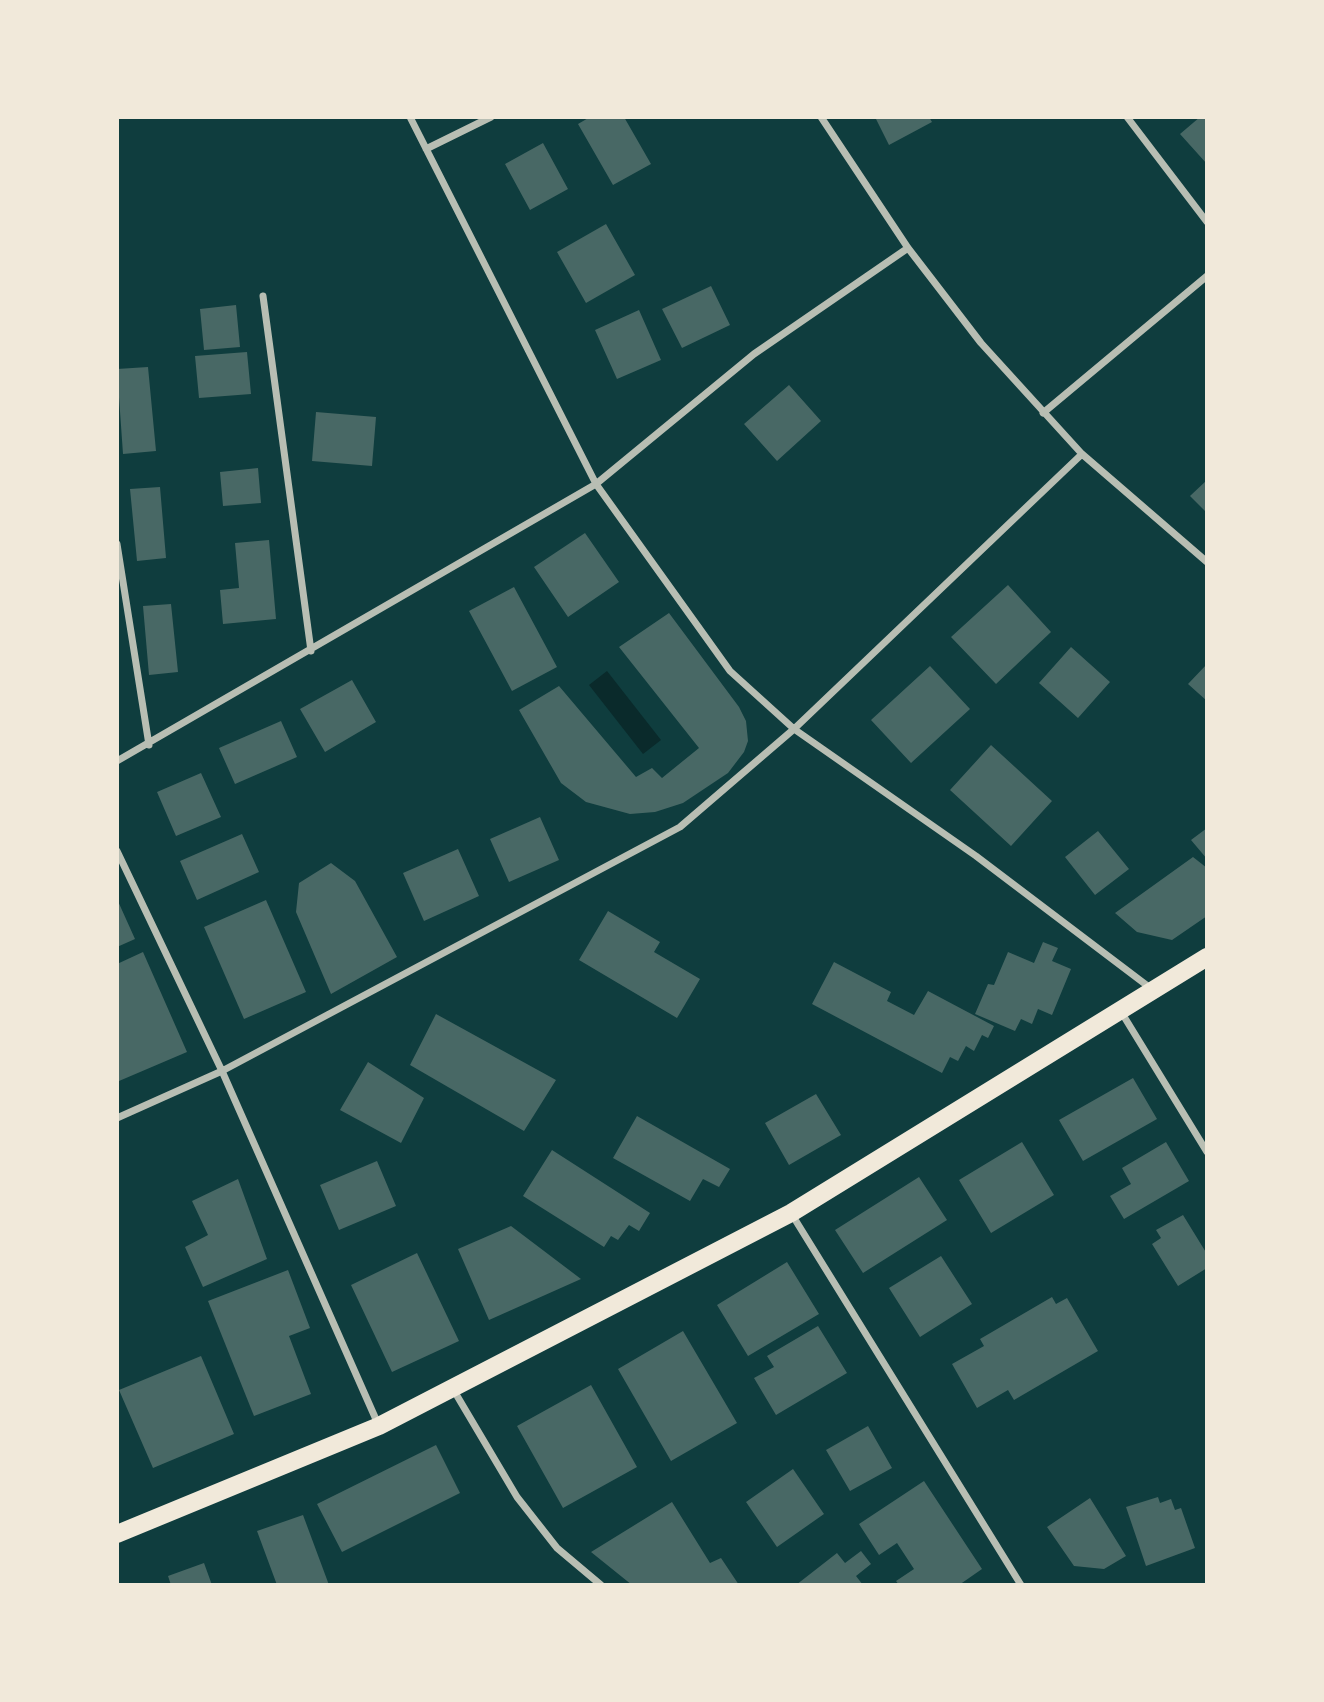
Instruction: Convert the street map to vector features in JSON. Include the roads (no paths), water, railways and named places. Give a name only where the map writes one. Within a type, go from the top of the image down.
[{"type":"main road","points":[[117,1534],[379,1426],[791,1213],[1207,957]]},
{"type":"street","points":[[410,117],[596,484],[730,671],[794,729],[976,856],[1153,991]]},
{"type":"street","points":[[426,149],[491,117]]},
{"type":"street","points":[[821,117],[908,248],[981,343],[1082,454],[1207,562]]},
{"type":"street","points":[[1127,117],[1207,222]]},
{"type":"street","points":[[117,761],[149,745],[596,484],[754,354],[908,248]]},
{"type":"street","points":[[1043,413],[1207,276]]},
{"type":"street","points":[[263,296],[311,651]]},
{"type":"street","points":[[117,1118],[222,1072],[680,827],[794,729],[1082,454]]},
{"type":"street","points":[[117,544],[149,745]]},
{"type":"street","points":[[117,851],[222,1072],[379,1426]]},
{"type":"street","points":[[1120,1010],[1207,1152]]},
{"type":"street","points":[[791,1213],[1021,1585]]},
{"type":"street","points":[[453,1390],[517,1497],[557,1548],[601,1585]]},
{"type":"water","points":[[607,671],[661,740],[643,754],[589,685]]}]
